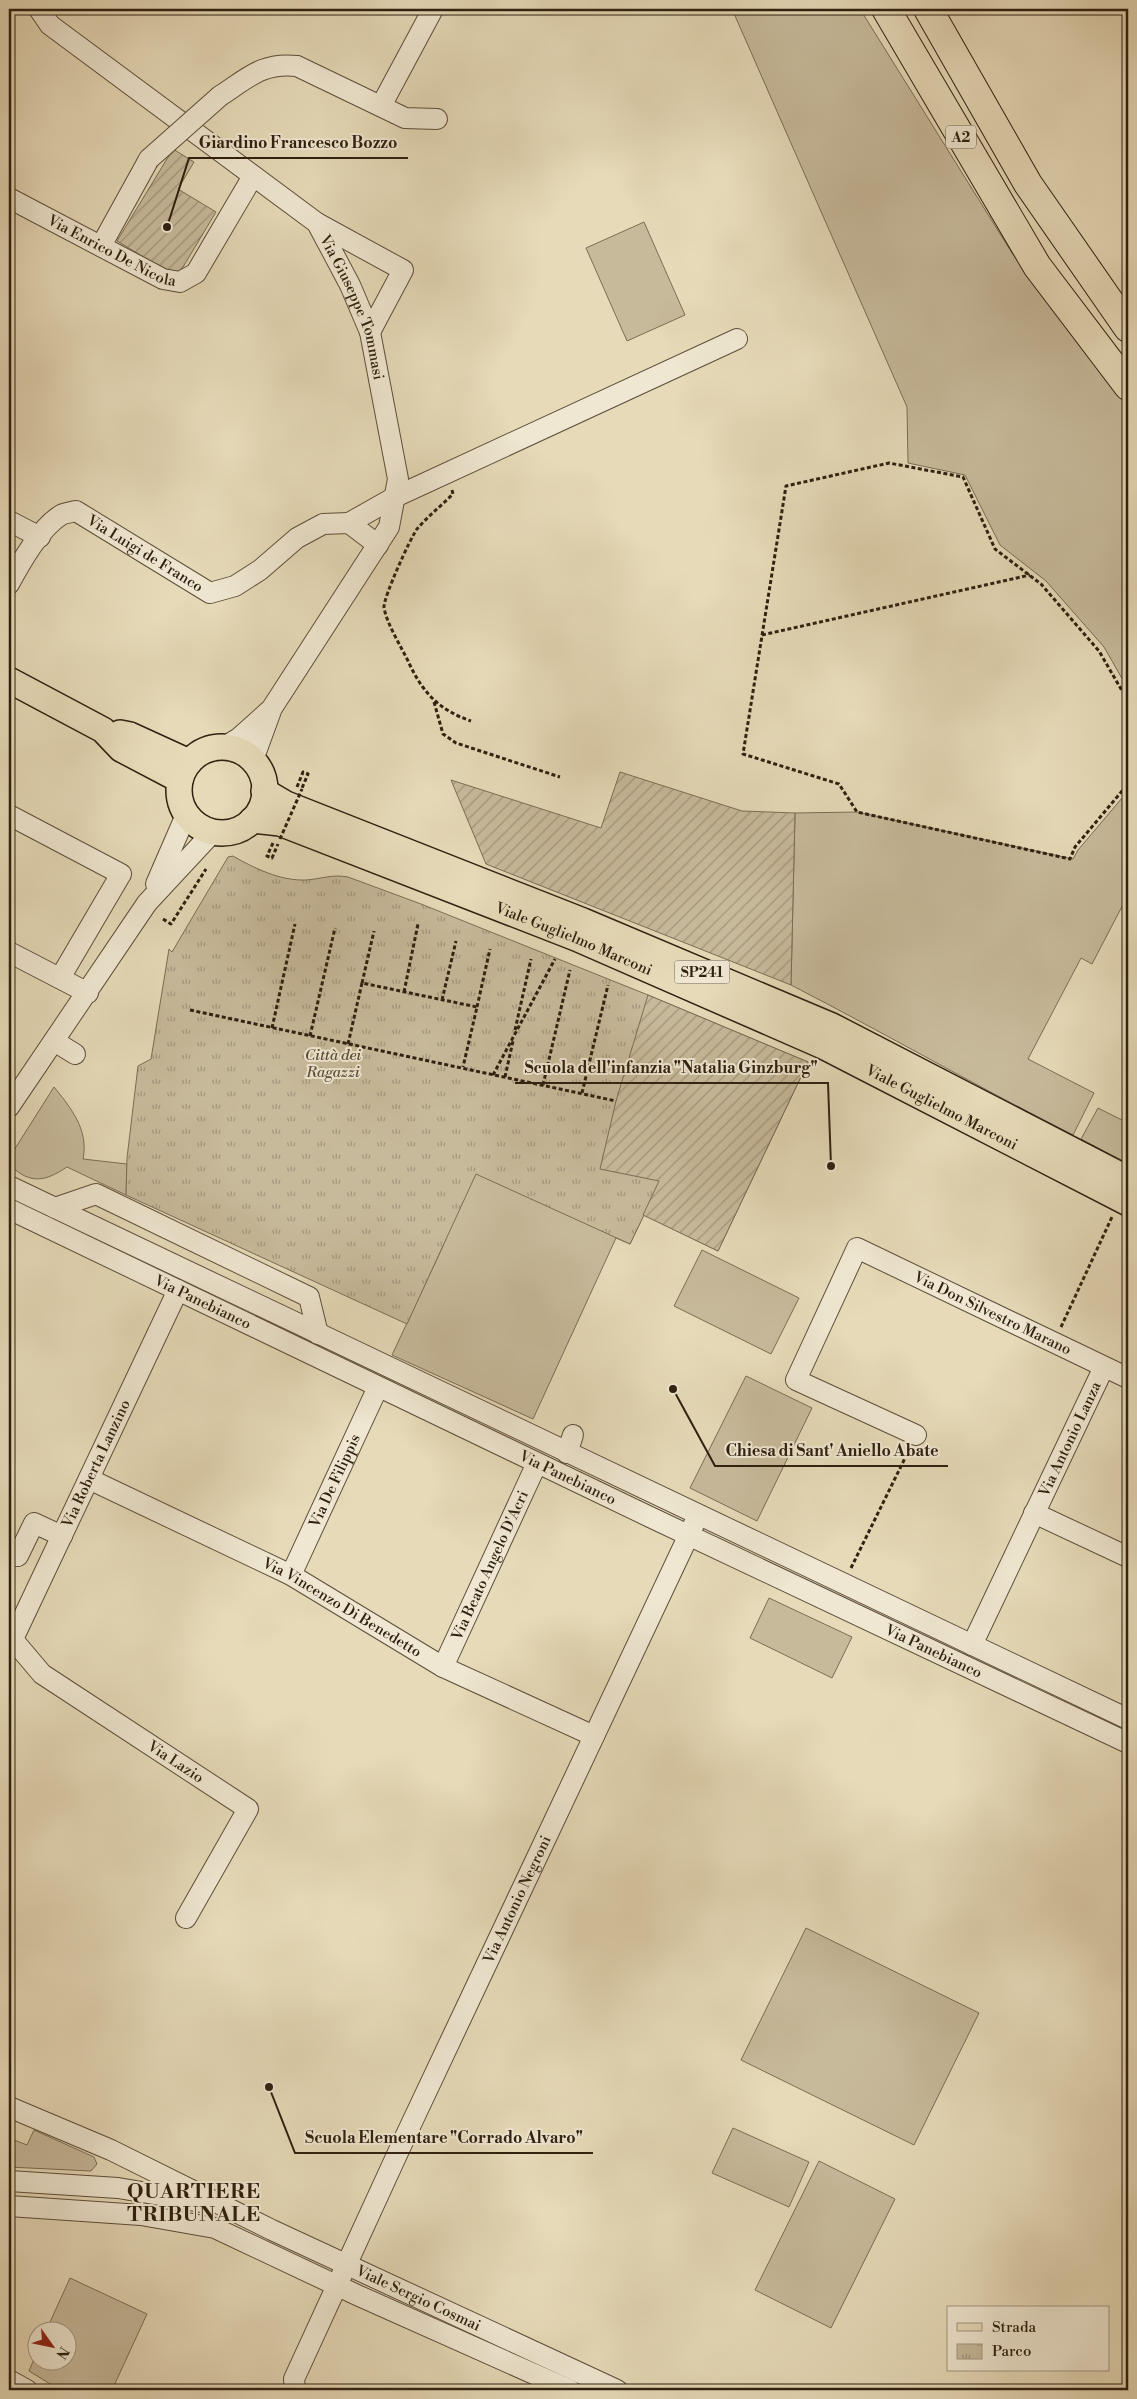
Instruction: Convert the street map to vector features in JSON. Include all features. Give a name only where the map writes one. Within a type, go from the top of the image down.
[{"type":"highway","name":"A2","points":[[886,9],[1037,266],[1128,386]]},
{"type":"highway","name":"A2","points":[[928,9],[1028,184],[1128,328]]},
{"type":"main road","points":[[9,680],[103,730],[130,735],[184,771]]},
{"type":"main road","points":[[224,747],[244,753],[253,760],[263,780],[264,791],[263,802],[252,820],[240,828],[227,833],[213,832],[194,823],[186,815],[181,804],[179,792],[184,771],[199,754],[211,748],[224,747]]},
{"type":"main road","name":"Viale Guglielmo Marconi","points":[[264,791],[286,804],[583,921],[832,1026],[1128,1179]]},
{"type":"main road","name":"Viale Guglielmo Marconi","points":[[252,820],[280,823],[576,938],[823,1046],[1122,1206]]},
{"type":"street","name":"Via Giuseppe Tommasi","points":[[39,9],[50,25],[317,223],[350,285],[370,332],[398,478],[389,527],[272,708],[253,760]]},
{"type":"street","points":[[381,106],[433,9]]},
{"type":"street","points":[[100,246],[149,159],[220,96],[264,68],[282,64],[297,66],[405,118],[437,119]]},
{"type":"street","name":"Via Enrico De Nicola","points":[[9,198],[163,279],[180,282],[196,273],[230,203],[253,176]]},
{"type":"street","points":[[317,223],[403,270],[370,332]]},
{"type":"street","points":[[378,545],[349,523],[395,497],[737,338]]},
{"type":"street","name":"Via Luigi de Franco","points":[[9,584],[23,559],[40,537],[62,515],[76,511],[210,593],[235,586],[260,570],[296,538],[323,524],[349,523]]},
{"type":"street","points":[[9,521],[40,537]]},
{"type":"street","name":"Via Giuseppe Tommasi","points":[[224,747],[239,738],[272,708]]},
{"type":"street","points":[[9,815],[121,874],[60,978]]},
{"type":"street","points":[[9,1107],[88,993],[147,903],[186,815]]},
{"type":"street","points":[[147,903],[213,832]]},
{"type":"street","points":[[9,952],[88,993]]},
{"type":"street","points":[[54,1042],[76,1054]]},
{"type":"street","name":"Via Panebianco","points":[[9,1186],[318,1334],[570,1444],[698,1515],[1128,1719]]},
{"type":"street","points":[[54,1208],[96,1194],[309,1296],[318,1334]]},
{"type":"street","name":"Via Panebianco","points":[[9,1209],[536,1463],[1128,1743]]},
{"type":"street","name":"Via Don Silvestro Marano","points":[[916,1435],[796,1380],[857,1248],[1128,1378]]},
{"type":"street","name":"Via Roberta Lanzino","points":[[11,1637],[62,1536],[178,1290]]},
{"type":"street","name":"Via Antonio Lanza","points":[[972,1645],[1104,1367]]},
{"type":"street","name":"Via De Filippis","points":[[290,1575],[378,1387]]},
{"type":"street","name":"Via Beato Angelo D'Acri","points":[[443,1667],[536,1463]]},
{"type":"street","name":"Via Vincenzo Di Benedetto","points":[[89,1479],[290,1575],[443,1667],[594,1736]]},
{"type":"street","name":"Via Antonio Lanza","points":[[1034,1513],[1128,1557]]},
{"type":"street","name":"Via Antonio Negroni","points":[[295,2390],[294,2379],[345,2265],[698,1515]]},
{"type":"street","points":[[9,1552],[18,1556],[34,1523],[62,1536]]},
{"type":"street","name":"Via Lazio","points":[[11,1637],[42,1674],[248,1810],[186,1918]]},
{"type":"street","points":[[9,2107],[111,2150],[220,2206]]},
{"type":"street","points":[[111,2150],[119,2162],[121,2171],[118,2188]]},
{"type":"street","points":[[9,2181],[118,2188],[220,2206]]},
{"type":"street","name":"Viale Sergio Cosmai","points":[[9,2206],[140,2215],[215,2228],[336,2285],[570,2390]]},
{"type":"street","name":"Viale Sergio Cosmai","points":[[220,2206],[617,2390]]},
{"type":"street","points":[[9,2380],[27,2390]]},
{"type":"path","points":[[1128,701],[1099,651],[1041,584],[995,549],[963,477],[889,463],[786,486],[743,754],[839,784],[857,812],[1070,858],[1075,847],[1128,784]]},
{"type":"path","points":[[447,473],[453,494],[416,530],[398,568],[384,606],[389,622],[417,680],[434,701],[452,715],[471,721]]},
{"type":"path","points":[[762,634],[1030,575]]},
{"type":"path","points":[[434,701],[444,734],[456,743],[560,776]]},
{"type":"path","points":[[273,843],[267,856],[272,858],[308,774],[303,772],[297,787]]},
{"type":"path","points":[[163,919],[171,924],[206,869]]},
{"type":"path","points":[[272,1028],[295,924]]},
{"type":"path","points":[[404,992],[418,924]]},
{"type":"path","points":[[310,1036],[335,928]]},
{"type":"path","points":[[348,1044],[374,931]]},
{"type":"path","points":[[442,1000],[456,941]]},
{"type":"path","points":[[463,1068],[490,949]]},
{"type":"path","points":[[505,1077],[531,959]]},
{"type":"path","points":[[494,1074],[555,959]]},
{"type":"path","points":[[543,1085],[570,970]]},
{"type":"path","points":[[362,982],[477,1007]]},
{"type":"path","points":[[582,1093],[608,985]]},
{"type":"path","points":[[190,1010],[616,1101]]},
{"type":"path","points":[[1053,1343],[1122,1206]]},
{"type":"path","points":[[843,1584],[916,1435]]},
{"type":"green space","points":[[732,9],[860,9],[1012,253],[1128,408],[1128,689],[1104,647],[1046,581],[1000,545],[965,475],[908,463],[907,407]]},
{"type":"green space","points":[[173,149],[194,162],[178,189],[216,212],[177,277],[117,241]]},
{"type":"green space","points":[[644,222],[685,315],[627,341],[586,248]]},
{"type":"green space","points":[[620,772],[742,811],[795,813],[791,985],[486,864],[451,780],[601,828]]},
{"type":"green space","points":[[1128,791],[1128,895],[1092,964],[1081,958],[1028,1059],[1094,1093],[1073,1135],[791,985],[795,813],[857,812],[1073,859],[1078,850]]},
{"type":"green space","name":"Città dei Ragazzi","points":[[233,856],[258,869],[296,880],[332,876],[348,877],[421,904],[648,995],[808,1062],[718,1251],[644,1215],[630,1244],[476,1174],[407,1324],[126,1195],[127,1158],[138,1066],[151,1059],[169,949],[172,952],[228,857]]},
{"type":"green space","points":[[648,995],[808,1062],[718,1251],[643,1215],[659,1181],[600,1169],[616,1101]]},
{"type":"green space","points":[[54,1087],[67,1103],[81,1129],[84,1148],[83,1159],[127,1164],[126,1195],[67,1167],[39,1179],[25,1176],[11,1166],[9,1158]]},
{"type":"green space","points":[[1098,1108],[1128,1123],[1128,1164],[1081,1139]]},
{"type":"green space","points":[[452,1131],[660,1181],[630,1244],[616,1238],[533,1419],[392,1355],[443,1246]]},
{"type":"green space","points":[[702,1250],[799,1298],[771,1354],[674,1306]]},
{"type":"green space","points":[[746,1376],[812,1408],[757,1521],[690,1488]]},
{"type":"green space","points":[[769,1598],[852,1637],[832,1678],[750,1638]]},
{"type":"green space","points":[[806,1928],[979,2013],[914,2145],[741,2060]]},
{"type":"green space","points":[[733,2128],[809,2162],[789,2207],[712,2173]]},
{"type":"green space","points":[[34,2130],[94,2157],[97,2164],[91,2171],[9,2167],[9,2138],[27,2145]]},
{"type":"green space","points":[[819,2161],[895,2199],[831,2328],[755,2290]]},
{"type":"green space","points":[[70,2278],[147,2314],[112,2390],[60,2390],[31,2372],[78,2372],[78,2322],[50,2322]]},
{"type":"place","name":"Giardino Francesco Bozzo","points":[[167,227]]},
{"type":"place","name":"Scuola dell'infanzia \"Natalia Ginzburg\"","points":[[831,1166]]},
{"type":"place","name":"Chiesa di Sant' Aniello Abate","points":[[673,1389]]},
{"type":"place","name":"Scuola Elementare \"Corrado Alvaro\"","points":[[269,2087]]},
{"type":"district","name":"QUARTIERE TRIBUNALE","points":[[194,2202]]}]
